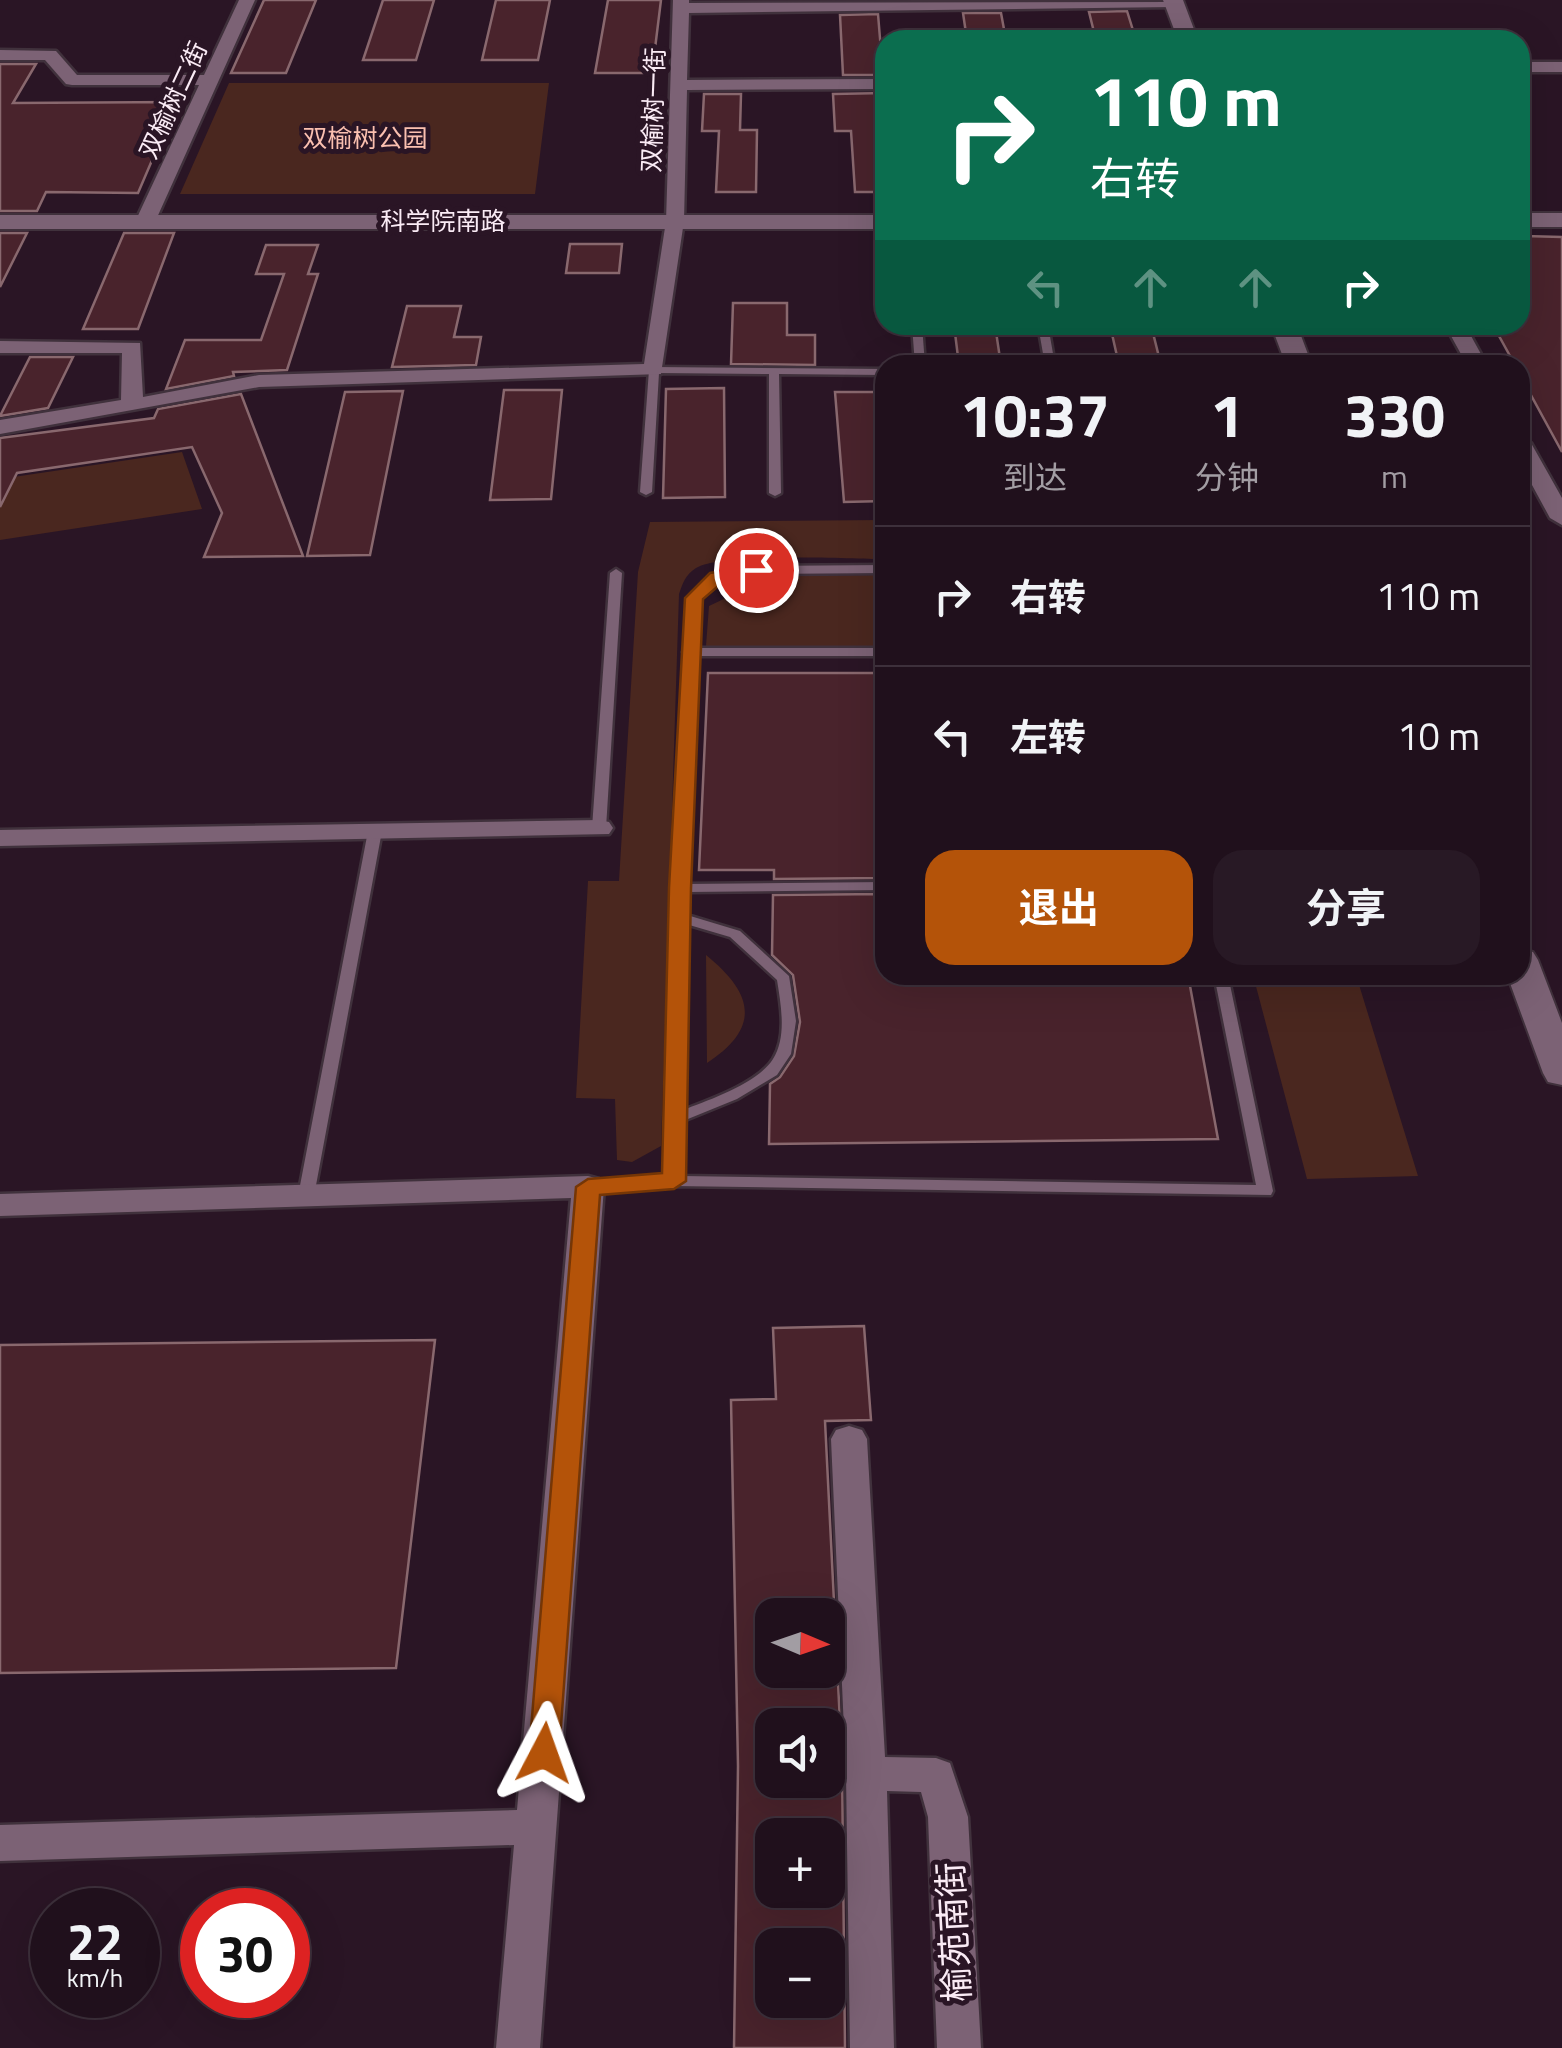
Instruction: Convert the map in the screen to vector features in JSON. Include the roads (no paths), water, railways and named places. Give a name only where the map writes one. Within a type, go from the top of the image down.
[{"type":"street","name":"双榆树二街","points":[[145,222],[247,0]]},
{"type":"street","points":[[681,4],[1174,1],[1184,30]]},
{"type":"street","name":"双榆树一街","points":[[654,370],[675,221],[681,4]]},
{"type":"street","points":[[0,55],[50,55],[72,80],[210,80]]},
{"type":"street","points":[[1530,67],[1562,67]]},
{"type":"street","points":[[679,85],[875,84]]},
{"type":"street","points":[[1530,211],[1562,211]]},
{"type":"street","points":[[1530,220],[1562,220]]},
{"type":"street","name":"科学院南路","points":[[0,222],[875,222]]},
{"type":"street","points":[[0,347],[133,347],[132,405]]},
{"type":"street","points":[[0,426],[260,381],[654,370]]},
{"type":"street","points":[[1530,462],[1562,518]]},
{"type":"street","points":[[0,838],[599,828]]},
{"type":"street","points":[[1529,985],[1562,1073]]},
{"type":"street","points":[[0,1205],[588,1187],[518,2048]]},
{"type":"street","points":[[849,1439],[866,1774],[872,2048]]},
{"type":"street","name":"榆苑南街","points":[[866,1774],[936,1776],[948,1816],[959,2048]]},
{"type":"street","points":[[0,1842],[538,1828]]},
{"type":"lane","points":[[646,492],[654,370],[875,372]]},
{"type":"lane","points":[[774,371],[775,493]]},
{"type":"lane","points":[[674,1181],[679,916],[694,598],[717,577],[756,570],[875,568]]},
{"type":"lane","points":[[599,828],[616,573]]},
{"type":"lane","points":[[689,652],[875,652]]},
{"type":"lane","points":[[306,1196],[376,832]]},
{"type":"lane","points":[[680,888],[875,886]]},
{"type":"lane","points":[[676,1118],[708,1108],[778,1064],[788,1033],[784,978],[735,934],[679,916]]},
{"type":"lane","points":[[588,1187],[674,1181],[1265,1192],[1223,985]]},
{"type":"park label","name":"双榆树公园","points":[[365,138]]}]
